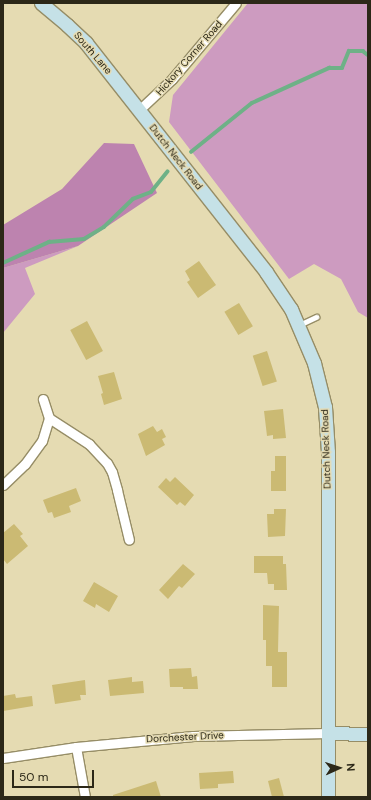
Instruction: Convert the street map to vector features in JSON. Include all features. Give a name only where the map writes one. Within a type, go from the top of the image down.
[{"type":"street","name":"South Lane","points":[[41,3],[86,43],[139,110]]},
{"type":"street","name":"Hickory Corner Road","points":[[139,110],[168,84],[236,3]]},
{"type":"street","name":"Dutch Neck Road","points":[[139,110],[266,272],[291,309],[314,363],[321,386],[327,427],[328,797]]},
{"type":"street","points":[[3,485],[14,476],[42,441],[49,418],[43,399]]},
{"type":"street","points":[[49,418],[89,444],[107,462],[116,484],[129,540]]},
{"type":"street","name":"Dorchester Drive","points":[[3,758],[76,747],[193,736],[328,733],[368,734]]},
{"type":"street","points":[[76,747],[85,797]]},
{"type":"lane","points":[[299,326],[316,317]]},
{"type":"shaded area","points":[[248,3],[368,3],[368,318],[358,312],[341,279],[314,264],[289,279],[169,122],[173,95]]},
{"type":"shaded area","points":[[104,143],[134,144],[157,193],[78,246],[3,268],[3,225],[62,189]]},
{"type":"shaded area","points":[[78,246],[25,268],[35,294],[3,333],[3,268]]},
{"type":"building","points":[[199,261],[216,285],[198,298],[187,282],[190,280],[185,271]]},
{"type":"building","points":[[239,303],[253,326],[238,335],[224,312]]},
{"type":"building","points":[[87,321],[103,351],[86,360],[70,330]]},
{"type":"building","points":[[267,351],[277,381],[263,386],[253,356]]},
{"type":"building","points":[[114,372],[122,399],[104,405],[101,394],[103,393],[98,376]]},
{"type":"building","points":[[283,409],[286,438],[273,439],[273,435],[267,436],[264,411]]},
{"type":"building","points":[[153,426],[157,432],[162,429],[166,437],[162,439],[165,445],[146,456],[138,434]]},
{"type":"building","points":[[275,456],[286,456],[286,491],[271,491],[271,471],[275,471]]},
{"type":"building","points":[[175,477],[194,495],[185,506],[180,502],[177,505],[158,487],[166,478],[170,482]]},
{"type":"building","points":[[76,488],[81,501],[69,506],[71,512],[54,518],[52,512],[48,513],[43,500]]},
{"type":"building","points":[[274,509],[286,509],[285,536],[268,537],[267,514],[274,514]]},
{"type":"building","points":[[14,524],[23,534],[20,536],[28,546],[7,564],[3,559],[3,533]]},
{"type":"building","points":[[254,556],[283,556],[283,564],[286,564],[287,590],[274,590],[274,584],[268,584],[267,573],[254,573]]},
{"type":"building","points":[[183,564],[195,574],[182,588],[179,586],[168,599],[159,590]]},
{"type":"building","points":[[94,582],[118,596],[109,612],[96,604],[95,608],[83,601]]},
{"type":"building","points":[[263,605],[279,606],[278,652],[287,652],[287,687],[272,687],[272,666],[266,666],[266,640],[263,640]]},
{"type":"building","points":[[191,668],[192,677],[197,676],[198,689],[170,687],[169,669]]},
{"type":"building","points":[[132,677],[132,682],[143,681],[144,693],[110,696],[108,680]]},
{"type":"building","points":[[85,680],[86,695],[80,695],[81,700],[55,704],[52,685]]},
{"type":"building","points":[[15,694],[16,698],[32,696],[33,706],[3,711],[3,696]]},
{"type":"building","points":[[233,771],[234,783],[218,784],[218,788],[200,789],[199,773]]},
{"type":"building","points":[[279,778],[284,797],[272,797],[268,781]]},
{"type":"building","points":[[156,781],[161,797],[113,797],[113,795]]},
{"type":"waterway","points":[[191,152],[252,103],[329,68],[342,68],[349,51],[363,51],[368,55]]},
{"type":"waterway","points":[[3,263],[49,242],[84,239],[104,227],[133,199],[151,192],[167,172]]}]
